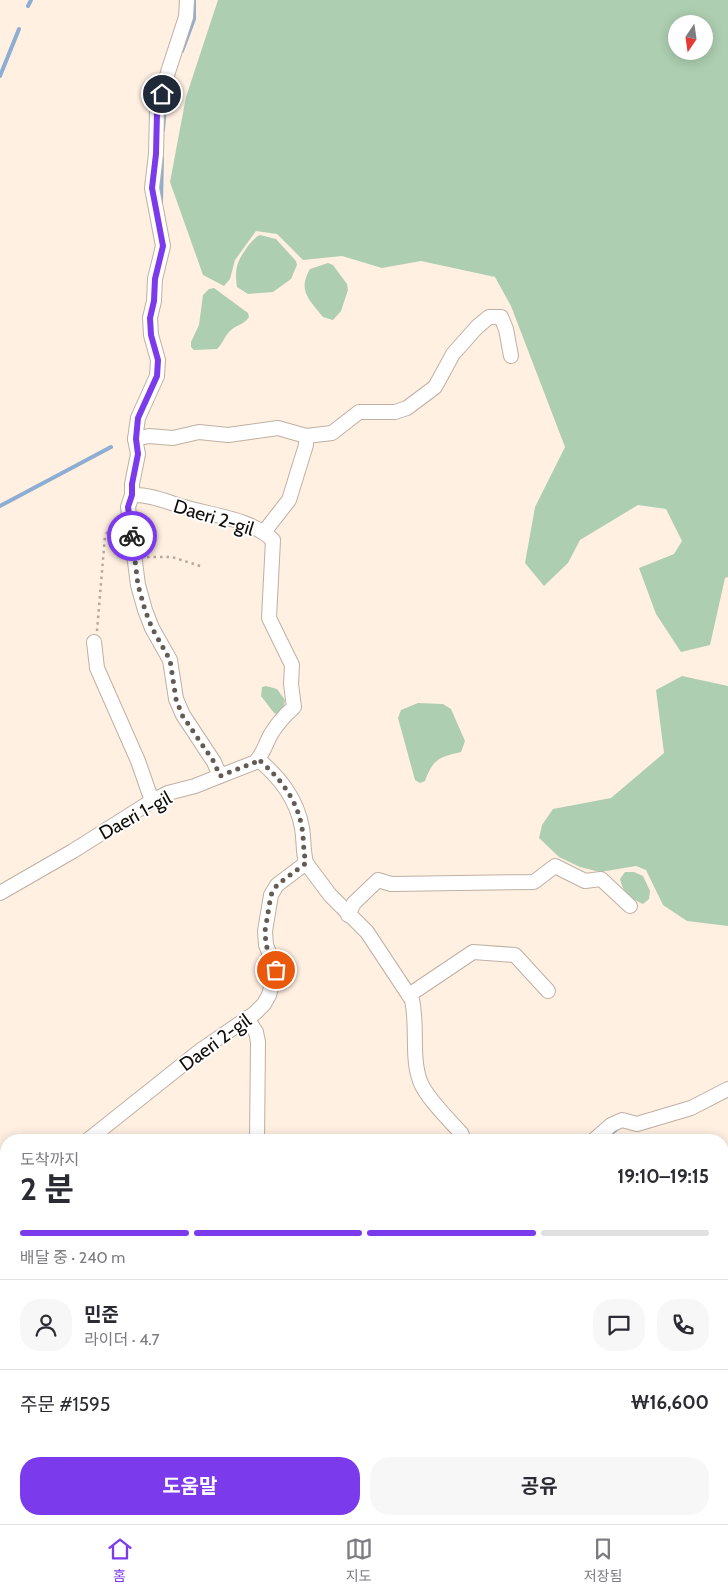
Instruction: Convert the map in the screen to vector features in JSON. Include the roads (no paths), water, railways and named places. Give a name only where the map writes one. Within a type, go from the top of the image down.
[{"type":"street","points":[[187,0],[186,17],[157,112],[156,154],[152,188],[163,246],[155,279],[154,301],[150,318],[151,335],[158,360],[157,376],[138,418],[136,439],[138,454],[130,501],[133,556],[145,610],[152,628],[170,660],[176,699],[182,715],[214,762],[220,776]]},
{"type":"street","points":[[136,439],[149,436],[173,438],[199,432],[228,435],[278,428],[306,436],[332,433],[359,412],[395,412],[407,408],[435,387],[453,354],[477,327],[489,317],[501,317],[506,329],[510,356]]},
{"type":"street","points":[[264,532],[289,500],[306,445],[306,436]]},
{"type":"street","name":"Daeri 2-gil","points":[[130,501],[143,494],[204,513],[230,518],[264,532],[273,540],[269,618],[292,665],[291,684],[294,707],[270,735],[265,751],[258,759]]},
{"type":"street","points":[[94,642],[97,668],[138,761],[152,802]]},
{"type":"street","points":[[258,759],[278,778],[290,793],[297,807],[303,830],[303,851],[306,863],[330,895],[367,932],[412,1000],[415,1013],[417,1069],[421,1084],[461,1134]]},
{"type":"street","name":"Daeri 1-gil","points":[[0,893],[168,793],[195,786],[256,762],[258,759]]},
{"type":"street","name":"Daeri 2-gil","points":[[95,1134],[195,1054],[255,1013],[269,995],[276,970],[266,945],[265,931],[271,895],[277,885],[306,863]]},
{"type":"street","points":[[348,914],[354,903],[378,880],[391,884],[534,882],[555,866],[586,881],[601,879],[630,906]]},
{"type":"street","points":[[409,995],[473,952],[515,955],[548,991]]},
{"type":"street","points":[[247,1018],[256,1032],[258,1042],[257,1134]]},
{"type":"street","points":[[601,1134],[611,1125],[622,1120],[637,1124],[691,1108],[728,1089]]},
{"type":"waterway","points":[[28,6],[31,0]]},
{"type":"waterway","points":[[182,51],[194,19],[194,0]]},
{"type":"waterway","points":[[0,76],[19,29]]},
{"type":"waterway","points":[[163,130],[165,105]]},
{"type":"waterway","points":[[161,203],[162,157]]},
{"type":"waterway","points":[[0,506],[111,447]]},
{"type":"waterway","points":[[611,1134],[617,1129]]}]
